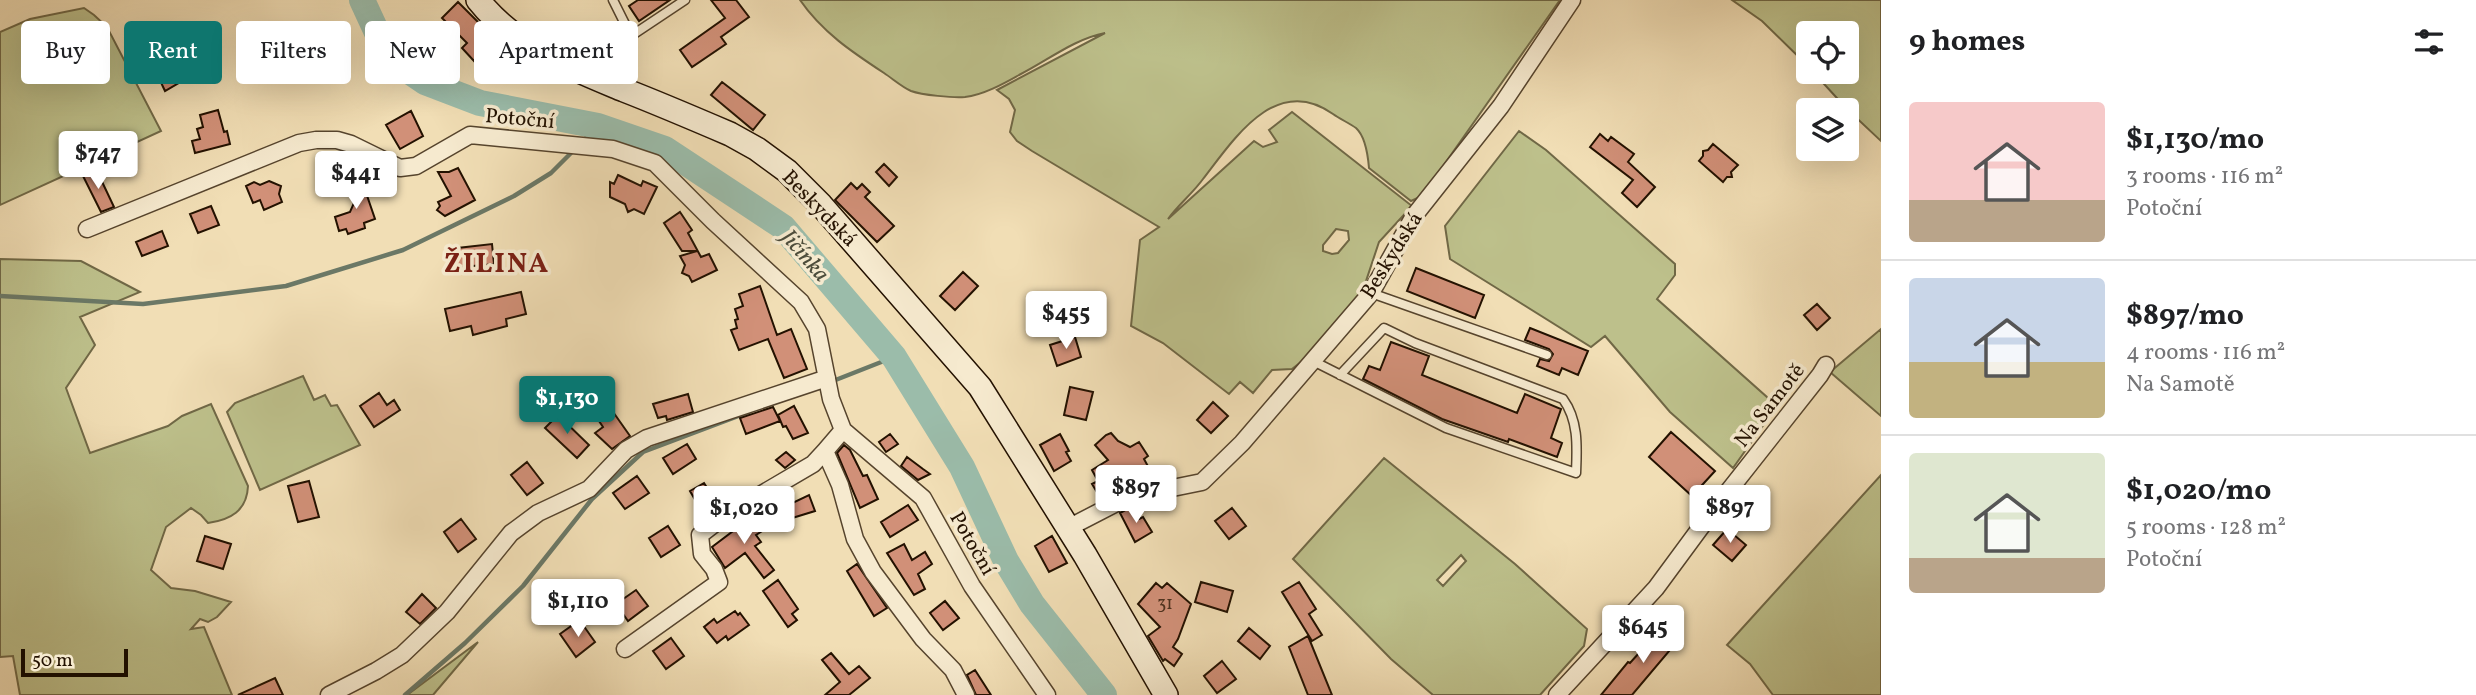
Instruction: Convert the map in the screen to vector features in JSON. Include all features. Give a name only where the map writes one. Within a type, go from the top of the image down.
[{"type":"street","name":"Beskydská","points":[[478,0],[496,21]]},
{"type":"street","name":"Beskydská","points":[[1068,528],[1128,497],[1202,482],[1242,443],[1371,293],[1414,216],[1501,106],[1572,0]]},
{"type":"street","name":"Beskydská","points":[[611,84],[730,134],[757,149],[787,172],[830,215],[980,387],[1068,528],[1166,695]]},
{"type":"street","name":"Potoční","points":[[86,229],[299,144],[316,140],[337,140],[351,144],[400,168],[416,166],[470,135],[613,149],[655,163],[801,302],[817,329],[831,399],[843,430],[923,498],[972,586],[1047,695]]},
{"type":"street","name":"Na Samotě","points":[[1557,695],[1656,588],[1826,365]]},
{"type":"street","points":[[329,695],[401,655],[447,612],[511,533],[538,513],[589,489],[626,450],[647,438],[827,378]]},
{"type":"street","points":[[625,649],[719,582],[714,569],[702,554],[700,534],[726,515],[813,464],[843,430]]},
{"type":"street","points":[[825,451],[840,485],[855,539],[873,572],[923,639],[953,670],[966,695]]},
{"type":"lane","points":[[612,0],[623,21]]},
{"type":"lane","points":[[638,31],[685,0]]},
{"type":"lane","points":[[1371,293],[1547,355]]},
{"type":"lane","points":[[1313,361],[1446,428],[1576,473],[1577,443],[1571,411],[1563,399],[1415,343],[1384,328],[1340,374]]},
{"type":"green space","points":[[800,0],[1560,0],[1422,196],[1411,201],[1369,168],[1364,141],[1356,128],[1312,103],[1293,101],[1275,106],[1258,116],[1228,146],[1168,219],[1254,141],[1263,147],[1277,142],[1269,130],[1292,112],[1412,206],[1379,242],[1363,290],[1324,344],[1292,369],[1272,370],[1253,393],[1240,382],[1229,394],[1163,343],[1131,326],[1140,240],[1159,227],[1032,151],[1017,141],[1010,132],[1015,110],[1009,99],[997,90],[1105,33],[1072,45],[986,92],[965,97],[946,97],[911,91],[904,87],[838,41]],"holes":[[[1336,229],[1348,231],[1349,240],[1338,253],[1323,251],[1323,245]]]},
{"type":"green space","points":[[1732,0],[1881,0],[1881,141],[1859,120],[1859,98],[1837,98],[1824,84],[1859,84],[1859,21],[1796,21],[1796,54],[1762,21]]},
{"type":"green space","points":[[84,8],[100,21],[25,21]]},
{"type":"green space","points":[[21,23],[21,84],[110,84],[110,33],[124,60],[124,84],[137,84],[161,131],[122,149],[108,144],[76,158],[70,173],[0,205],[0,32]]},
{"type":"green space","points":[[1519,131],[1546,150],[1675,264],[1675,275],[1657,299],[1777,406],[1733,468],[1670,412],[1605,336],[1591,347],[1450,259],[1445,226]]},
{"type":"green space","points":[[0,259],[81,261],[140,292],[80,317],[95,345],[66,388],[90,453],[168,426],[182,416],[211,404],[248,486],[247,495],[241,508],[230,517],[208,523],[191,508],[166,527],[151,570],[171,588],[195,591],[231,602],[217,617],[208,622],[200,619],[191,629],[204,627],[232,695],[20,695],[13,656],[0,657]]},
{"type":"green space","points":[[1881,329],[1881,416],[1830,372]]},
{"type":"green space","points":[[303,376],[314,400],[325,395],[331,406],[337,405],[360,445],[260,490],[227,412],[235,403]]},
{"type":"green space","points":[[1384,458],[1515,564],[1587,629],[1584,646],[1540,695],[1433,695],[1391,659],[1293,559]],"holes":[[[1461,555],[1466,561],[1443,586],[1437,580]]]},
{"type":"green space","points":[[1881,475],[1881,695],[1773,695],[1750,664],[1727,645]]},
{"type":"green space","points":[[478,642],[433,695],[407,695]]},
{"type":"building","points":[[638,0],[670,0],[639,21],[629,6]]},
{"type":"building","points":[[711,0],[736,0],[749,17],[721,37],[726,44],[692,67],[680,50],[725,18]]},
{"type":"building","points":[[458,2],[477,21],[474,21],[474,61],[462,48],[467,43],[460,36],[460,21],[445,21],[442,18]]},
{"type":"building","points":[[722,82],[765,115],[753,130],[711,95]]},
{"type":"building","points":[[162,84],[177,84],[165,91]]},
{"type":"building","points":[[218,110],[230,144],[195,153],[192,141],[200,139],[197,129],[203,127],[200,115]]},
{"type":"building","points":[[411,111],[423,136],[400,149],[386,125]]},
{"type":"building","points":[[1600,134],[1608,141],[1611,137],[1634,154],[1628,162],[1655,187],[1637,207],[1622,193],[1633,180],[1590,147]]},
{"type":"building","points":[[1713,144],[1738,165],[1731,172],[1732,177],[1727,177],[1723,182],[1699,161],[1703,151]]},
{"type":"building","points":[[884,164],[897,177],[889,186],[876,172]]},
{"type":"building","points":[[458,168],[475,200],[445,216],[437,210],[440,206],[438,202],[451,196],[438,172],[449,172]]},
{"type":"building","points":[[96,169],[114,207],[101,212],[83,176]]},
{"type":"building","points":[[618,175],[641,186],[643,181],[657,187],[644,214],[634,209],[628,212],[625,204],[610,197],[610,182],[614,184]]},
{"type":"building","points":[[269,181],[281,186],[279,194],[282,202],[264,210],[260,200],[253,203],[246,186],[254,182],[260,185]]},
{"type":"building","points":[[362,181],[375,219],[364,223],[365,228],[348,234],[346,229],[339,231],[335,217],[350,212],[354,203],[348,186]]},
{"type":"building","points":[[851,183],[857,189],[862,184],[870,192],[865,197],[894,226],[877,242],[835,200]]},
{"type":"building","points":[[211,206],[219,225],[198,233],[190,214]]},
{"type":"building","points":[[680,212],[692,230],[688,233],[701,257],[709,254],[717,270],[692,282],[689,276],[682,273],[685,265],[680,256],[697,251],[682,251],[664,223]]},
{"type":"building","points":[[162,231],[168,246],[142,256],[136,242]]},
{"type":"building","points":[[492,244],[494,264],[451,268],[449,249]]},
{"type":"building","points":[[1416,268],[1484,295],[1475,318],[1407,291]]},
{"type":"building","points":[[963,272],[978,286],[955,310],[940,296]]},
{"type":"building","points":[[760,286],[777,335],[791,329],[807,369],[784,378],[768,339],[739,350],[731,330],[737,328],[735,309],[743,306],[739,294]]},
{"type":"building","points":[[521,292],[526,314],[506,319],[507,326],[473,335],[471,326],[450,331],[445,309]]},
{"type":"building","points":[[1817,304],[1830,318],[1817,330],[1804,315]]},
{"type":"building","points":[[1530,328],[1588,351],[1578,375],[1562,368],[1559,375],[1537,366],[1540,359],[1549,361],[1553,354],[1549,349],[1525,340]]},
{"type":"building","points":[[1075,337],[1081,357],[1057,366],[1050,345]]},
{"type":"building","points":[[1391,342],[1429,356],[1422,375],[1517,413],[1525,394],[1561,409],[1551,438],[1562,443],[1557,457],[1442,419],[1363,379],[1369,366],[1380,370]]},
{"type":"building","points":[[1070,387],[1093,392],[1086,420],[1064,415]]},
{"type":"building","points":[[379,393],[387,405],[394,400],[400,410],[374,427],[360,406]]},
{"type":"building","points":[[688,394],[693,412],[667,420],[666,416],[658,418],[653,404]]},
{"type":"building","points":[[1213,402],[1228,416],[1211,433],[1197,420]]},
{"type":"building","points":[[794,406],[808,433],[793,439],[786,426],[783,427],[778,415]]},
{"type":"building","points":[[773,407],[780,421],[746,434],[740,418]]},
{"type":"building","points":[[611,409],[630,436],[612,449],[595,433],[603,427],[597,418]]},
{"type":"building","points":[[558,415],[589,445],[577,458],[545,428]]},
{"type":"building","points":[[1671,432],[1715,471],[1692,496],[1649,457]]},
{"type":"building","points":[[1111,433],[1118,441],[1130,447],[1139,442],[1148,456],[1144,459],[1150,470],[1101,499],[1092,484],[1098,481],[1092,470],[1108,460],[1095,445]]},
{"type":"building","points":[[890,434],[898,444],[886,452],[879,442]]},
{"type":"building","points":[[1060,434],[1071,461],[1054,471],[1040,445]]},
{"type":"building","points":[[687,444],[696,459],[673,474],[663,458]]},
{"type":"building","points":[[844,445],[850,450],[863,476],[867,475],[878,499],[860,508],[837,453]]},
{"type":"building","points":[[786,452],[795,460],[785,468],[776,460]]},
{"type":"building","points":[[907,457],[930,474],[918,480],[901,466]]},
{"type":"building","points":[[527,462],[543,483],[527,495],[511,475]]},
{"type":"building","points":[[637,476],[649,493],[625,509],[613,493]]},
{"type":"building","points":[[309,481],[319,517],[298,522],[288,486]]},
{"type":"building","points":[[704,483],[711,494],[697,503],[690,491]]},
{"type":"building","points":[[809,495],[815,511],[789,519],[784,507]]},
{"type":"building","points":[[908,505],[918,520],[890,537],[881,522]]},
{"type":"building","points":[[1131,507],[1139,519],[1143,517],[1152,532],[1135,542],[1120,513]]},
{"type":"building","points":[[1232,508],[1246,526],[1229,539],[1215,521]]},
{"type":"building","points":[[757,513],[767,528],[756,535],[761,542],[755,546],[774,570],[764,578],[745,553],[725,568],[712,547]]},
{"type":"building","points":[[461,519],[476,539],[458,552],[444,532]]},
{"type":"building","points":[[668,526],[680,545],[661,557],[649,538]]},
{"type":"building","points":[[1727,529],[1746,545],[1732,561],[1713,545]]},
{"type":"building","points":[[205,536],[231,544],[223,569],[197,561]]},
{"type":"building","points":[[1052,536],[1067,563],[1049,572],[1035,546]]},
{"type":"building","points":[[904,544],[912,560],[925,552],[932,564],[918,574],[925,589],[914,595],[887,553]]},
{"type":"building","points":[[857,564],[887,608],[874,616],[847,571]]},
{"type":"building","points":[[778,580],[798,609],[792,614],[797,620],[788,627],[763,591]]},
{"type":"building","points":[[1201,582],[1233,591],[1227,612],[1195,602]]},
{"type":"building","points":[[1299,582],[1316,609],[1309,614],[1322,635],[1312,641],[1282,592]]},
{"type":"building","points":[[1156,583],[1162,588],[1167,583],[1191,604],[1173,647],[1182,654],[1174,666],[1165,659],[1163,661],[1148,636],[1160,627],[1138,604]]},
{"type":"building","points":[[636,590],[648,606],[628,621],[616,604]]},
{"type":"building","points":[[422,594],[436,608],[420,624],[406,612]]},
{"type":"building","points":[[945,601],[959,618],[943,630],[930,613]]},
{"type":"building","points":[[735,611],[738,615],[740,613],[749,625],[728,640],[726,636],[717,643],[704,627],[714,619],[717,623]]},
{"type":"building","points":[[574,624],[578,628],[583,625],[595,642],[576,657],[560,634]]},
{"type":"building","points":[[1667,626],[1681,637],[1632,695],[1601,695],[1628,662],[1639,653],[1641,655]]},
{"type":"building","points":[[1249,628],[1270,646],[1260,659],[1238,641]]},
{"type":"building","points":[[1308,636],[1332,695],[1308,695],[1289,647]]},
{"type":"building","points":[[671,638],[684,656],[666,669],[653,651]]},
{"type":"building","points":[[831,653],[849,674],[859,666],[870,678],[849,695],[825,695],[840,682],[822,660]]},
{"type":"building","points":[[1222,661],[1236,679],[1217,693],[1204,676]]},
{"type":"building","points":[[975,670],[991,695],[976,695],[967,675]]},
{"type":"building","points":[[275,678],[283,695],[238,695]]},
{"type":"waterway","name":"Jičínka","points":[[362,0],[380,39],[400,65],[425,82],[480,103],[598,126],[665,149],[783,227],[894,357],[962,467],[1006,561],[1032,604],[1104,695]]},
{"type":"waterway","points":[[582,142],[598,126]]},
{"type":"waterway","points":[[0,296],[143,304],[286,286],[403,250],[514,196],[551,173],[573,151]]},
{"type":"waterway","points":[[833,381],[894,357]]},
{"type":"waterway","points":[[405,695],[465,643],[523,586],[592,499],[643,452],[749,412]]},
{"type":"district","name":"ŽILINA","points":[[497,262]]}]
